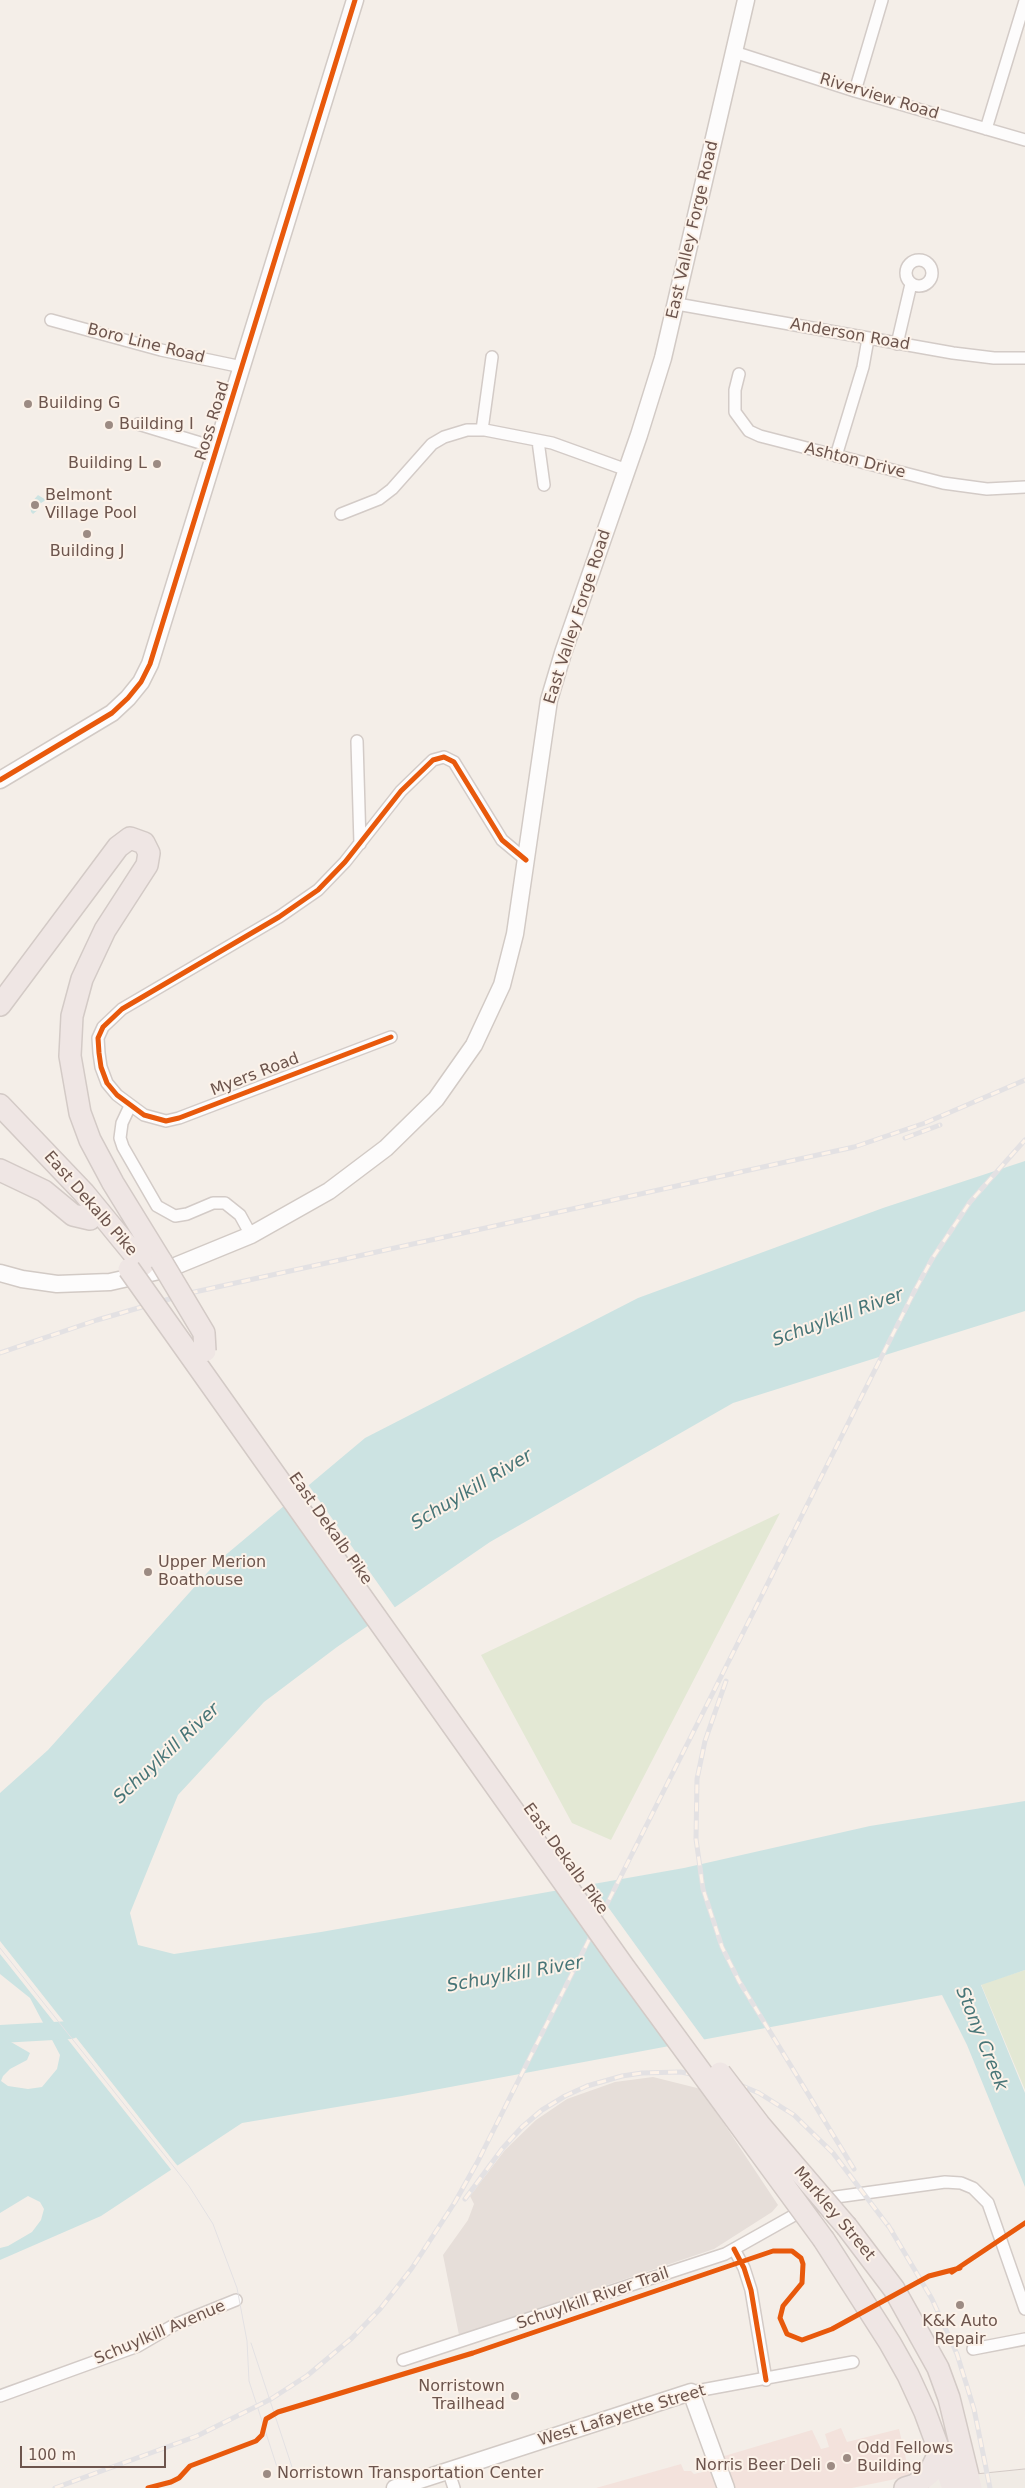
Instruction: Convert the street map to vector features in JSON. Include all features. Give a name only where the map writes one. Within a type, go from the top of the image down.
[{"type":"highway","points":[[0,1005],[118,847],[130,838],[144,843],[149,853],[147,865],[105,930],[82,978],[72,1016],[70,1056],[76,1098],[90,1140],[113,1183],[144,1265]]},
{"type":"highway","name":"East Dekalb Pike","points":[[0,1105],[84,1193],[204,1333],[205,1351],[636,1970]]},
{"type":"highway","name":"East Dekalb Pike","points":[[0,1123],[90,1219],[144,1265],[636,1970]]},
{"type":"highway","points":[[0,1170],[44,1190],[73,1215],[90,1219]]},
{"type":"highway","name":"Markley Street","points":[[636,1970],[759,2124],[847,2227],[894,2289],[938,2368],[949,2398],[957,2487]]},
{"type":"highway","name":"Markley Street","points":[[636,1970],[824,2240],[890,2343],[908,2375],[925,2412],[939,2452],[957,2487]]},
{"type":"highway","points":[[905,2488],[915,2484],[929,2474],[939,2452]]},
{"type":"main road","name":"Ross Road","points":[[0,780],[100,721],[128,698],[141,682],[150,664],[165,621],[355,0]]},
{"type":"main road","name":"East Valley Forge Road","points":[[1,1275],[57,1284],[110,1282],[168,1269],[251,1235],[316,1200],[369,1162],[425,1112],[457,1072],[482,1032],[505,976],[516,934],[544,723],[563,653],[652,395],[677,304],[746,0]]},
{"type":"main road","points":[[691,2392],[726,2488]]},
{"type":"main road","name":"West Lafayette Street","points":[[395,2488],[691,2392]]},
{"type":"main road","points":[[957,2487],[1025,2480]]},
{"type":"street","points":[[855,91],[882,0]]},
{"type":"street","points":[[986,129],[1025,1]]},
{"type":"street","name":"Riverview Road","points":[[734,52],[855,91],[1025,140]]},
{"type":"street","points":[[898,344],[911,284]]},
{"type":"street","name":"Anderson Road","points":[[677,304],[868,339],[975,356],[1025,358]]},
{"type":"street","name":"Boro Line Road","points":[[51,320],[156,348],[242,368]]},
{"type":"street","points":[[836,456],[863,367],[868,339]]},
{"type":"street","points":[[482,430],[492,357]]},
{"type":"street","name":"Ashton Drive","points":[[740,374],[735,390],[735,412],[749,431],[760,436],[965,487],[1025,487]]},
{"type":"street","points":[[138,424],[218,448]]},
{"type":"street","points":[[340,514],[364,506],[392,489],[432,444],[459,431],[482,430],[552,443],[627,470]]},
{"type":"street","points":[[538,441],[544,485]]},
{"type":"street","points":[[357,741],[360,844]]},
{"type":"street","name":"Myers Road","points":[[391,1036],[179,1118],[166,1121],[155,1120],[130,1106],[107,1083],[101,1067],[98,1038],[110,1018],[300,904],[332,876],[360,844],[410,780],[433,760],[444,757],[458,766],[502,840],[526,860]]},
{"type":"street","points":[[130,1106],[122,1123],[120,1138],[123,1147],[157,1206],[175,1216],[187,1214],[213,1203],[225,1203],[240,1215],[251,1235]]},
{"type":"street","points":[[403,2360],[618,2290],[734,2249],[814,2204],[836,2196],[945,2182],[960,2183],[973,2188],[988,2203],[1025,2308]]},
{"type":"street","points":[[734,2249],[744,2268],[751,2290],[766,2380]]},
{"type":"street","name":"Schuylkill Avenue","points":[[0,2396],[138,2346],[174,2325],[236,2300]]},
{"type":"street","points":[[973,2349],[1025,2339]]},
{"type":"street","name":"West Lafayette Street","points":[[691,2392],[766,2380],[854,2362]]},
{"type":"street","points":[[448,2470],[454,2488]]},
{"type":"shaded area","points":[[653,2077],[701,2089],[778,2205],[772,2212],[714,2249],[459,2335],[443,2255],[468,2220],[474,2204],[470,2196],[505,2150],[536,2120],[567,2099],[615,2082]]},
{"type":"shaded area","points":[[841,2428],[847,2442],[899,2429],[910,2476],[852,2488],[596,2488],[681,2464],[684,2471],[691,2471],[694,2474],[724,2467],[721,2457],[812,2430],[821,2449],[829,2447],[825,2434]]},
{"type":"green space","points":[[780,1513],[611,1840],[572,1823],[481,1655]]},
{"type":"green space","points":[[1025,1970],[1025,2090],[981,1984]]},
{"type":"water","name":"Belmont Village Pool","points":[[38,495],[46,500],[41,503],[39,509],[33,514],[30,504]]},
{"type":"water","name":"Stony Creek","points":[[1025,1161],[1025,1311],[733,1403],[490,1542],[337,1647],[264,1702],[178,1795],[130,1913],[138,1945],[174,1954],[321,1932],[684,1868],[870,1826],[1025,1801],[1025,1970],[981,1985],[1025,2093],[1025,2187],[967,2045],[942,1995],[402,2096],[242,2123],[101,2216],[0,2260],[0,2248],[8,2246],[32,2232],[41,2220],[44,2209],[40,2202],[28,2196],[0,2213],[0,2042],[11,2042],[30,2053],[27,2060],[10,2069],[3,2076],[1,2081],[8,2086],[28,2089],[42,2087],[57,2069],[60,2055],[30,1998],[0,1974],[0,1793],[48,1750],[216,1563],[365,1438],[638,1298],[883,1208]]},
{"type":"pier","points":[[307,1483],[396,1609],[371,1627],[284,1503]]},
{"type":"pier","points":[[590,1882],[706,2042],[673,2048],[558,1888]]},
{"type":"pier","points":[[0,1941],[179,2167],[173,2172],[0,1954]]},
{"type":"waterway","name":"Schuylkill River","points":[[0,2034],[71,2030]]},
{"type":"tram line","points":[[0,1948],[189,2186],[213,2224],[237,2288],[247,2341],[249,2381],[277,2467]]},
{"type":"tram line","points":[[251,2343],[294,2473]]},
{"type":"railway","points":[[0,1353],[97,1320],[190,1293],[854,1147],[925,1123],[1025,1080]]},
{"type":"railway","points":[[905,1138],[940,1125]]},
{"type":"railway","points":[[55,2488],[197,2436],[271,2399],[308,2375],[352,2338],[380,2309],[412,2268],[455,2202],[478,2161],[914,1292],[932,1259],[970,1202],[1025,1140]]},
{"type":"railway","points":[[726,1681],[705,1741],[697,1779],[696,1839],[703,1889],[722,1947],[739,1981],[854,2169]]},
{"type":"railway","points":[[465,2199],[502,2149],[522,2127],[542,2110],[565,2096],[587,2086],[622,2076],[642,2073],[681,2072],[735,2083],[759,2093],[794,2115],[833,2153],[892,2231]]},
{"type":"railway","points":[[888,2225],[932,2299],[957,2354],[974,2409],[990,2488]]},
{"type":"cycle path","points":[[0,780],[112,713],[141,682],[150,664],[355,0]]},
{"type":"cycle path","points":[[391,1037],[179,1118],[166,1121],[144,1115],[117,1095],[107,1083],[101,1067],[98,1038],[103,1027],[122,1009],[279,917],[318,890],[345,862],[401,791],[433,760],[444,757],[454,762],[502,840],[526,860]]},
{"type":"cycle path","points":[[952,2272],[1025,2223]]},
{"type":"cycle path","points":[[734,2249],[744,2268],[751,2290],[766,2380]]},
{"type":"cycle path","name":"Schuylkill River Trail","points":[[148,2488],[171,2482],[179,2478],[190,2466],[256,2441],[262,2435],[266,2419],[278,2412],[473,2353],[773,2251],[792,2251],[801,2258],[803,2264],[802,2283],[783,2306],[780,2318],[787,2334],[802,2340],[832,2329],[929,2276],[960,2268]]},
{"type":"place","name":"Building G","points":[[28,404]]},
{"type":"place","name":"Building I","points":[[109,425]]},
{"type":"place","name":"Building L","points":[[157,464]]},
{"type":"place","name":"Belmont Village Pool","points":[[35,505]]},
{"type":"place","name":"Building J","points":[[87,534]]},
{"type":"place","name":"Upper Merion Boathouse","points":[[148,1572]]},
{"type":"place","name":"K&K Auto Repair","points":[[960,2305]]},
{"type":"place","name":"Norristown Trailhead","points":[[515,2396]]},
{"type":"place","name":"Odd Fellows Building","points":[[847,2458]]},
{"type":"place","name":"Norris Beer Deli","points":[[831,2466]]},
{"type":"place","name":"Norristown Transportation Center","points":[[267,2474]]}]
